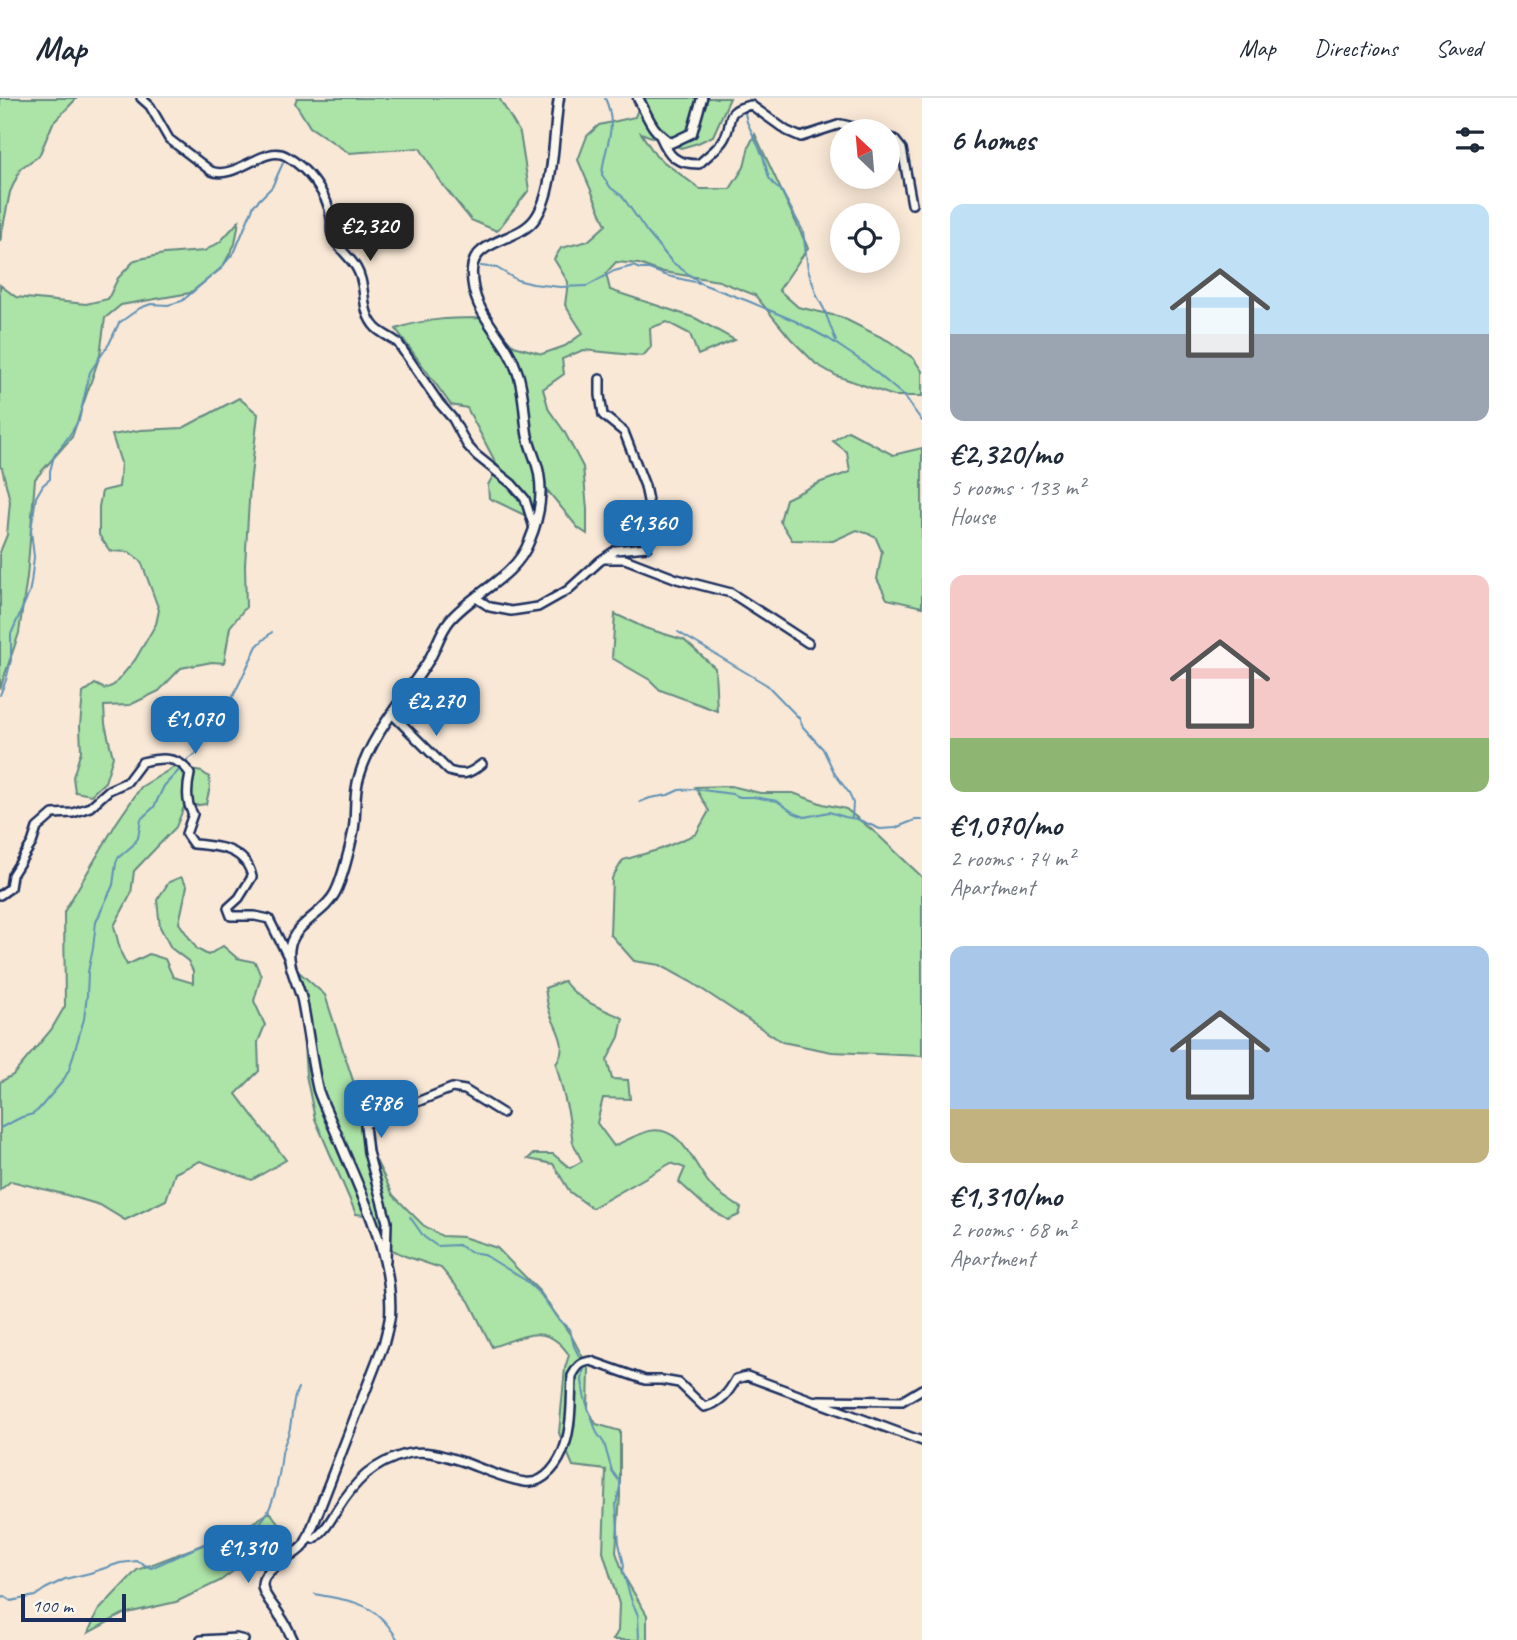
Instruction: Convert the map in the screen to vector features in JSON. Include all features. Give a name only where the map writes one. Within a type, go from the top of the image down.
[{"type":"street","points":[[141,98],[150,106],[169,139],[211,171],[218,174],[227,172],[275,153],[284,154],[313,178],[331,217],[332,236],[361,276],[367,317],[379,331],[398,342],[453,419],[467,445],[512,484],[525,499],[534,528]]},
{"type":"street","points":[[290,960],[291,942],[298,929],[334,895],[353,833],[357,781],[367,754],[429,660],[440,635],[451,619],[505,575],[519,560],[534,528],[540,492],[539,472],[527,437],[518,371],[484,317],[473,289],[472,272],[473,263],[482,250],[528,227],[544,204],[559,98]]},
{"type":"street","points":[[638,98],[651,126],[671,143],[692,133],[702,98]]},
{"type":"street","points":[[660,136],[669,155],[686,164],[699,164],[725,138],[731,115],[741,107],[751,105],[787,131],[802,137],[830,128]]},
{"type":"street","points":[[900,146],[912,204]]},
{"type":"street","points":[[476,598],[490,607],[512,611],[538,607],[568,590],[616,550],[647,547],[649,506],[645,486],[624,432],[603,415],[600,379]]},
{"type":"street","points":[[603,559],[625,559],[677,579],[732,593],[808,643]]},
{"type":"street","points":[[392,714],[449,771],[465,774],[482,765]]},
{"type":"street","points":[[0,895],[10,888],[12,875],[32,843],[37,828],[53,814],[73,813],[90,807],[109,790],[127,782],[142,762],[164,758],[177,761],[186,767],[190,774],[187,790],[193,814],[186,834],[193,844],[227,848],[250,867],[252,877],[239,898],[228,908],[231,916],[269,919],[290,960],[301,997],[319,1091],[372,1222],[386,1271]]},
{"type":"street","points":[[293,1640],[262,1588],[262,1581],[266,1574],[302,1549],[308,1538],[384,1343],[390,1317],[386,1271],[387,1222],[368,1152],[365,1125],[452,1088],[465,1090],[502,1113]]},
{"type":"street","points":[[308,1538],[314,1539],[323,1532],[360,1478],[377,1465],[405,1454],[421,1451],[527,1483],[540,1480],[550,1472],[565,1446],[572,1376],[578,1366],[585,1362],[645,1380],[679,1383],[704,1407],[727,1394],[736,1379],[747,1376],[922,1441]]},
{"type":"street","points":[[811,1400],[902,1401],[922,1389]]},
{"type":"street","points":[[201,1640],[244,1640]]},
{"type":"green space","points":[[0,98],[77,98],[53,123],[39,156],[21,168],[10,192],[0,242]]},
{"type":"green space","points":[[297,98],[499,98],[520,133],[529,190],[497,231],[471,220],[442,184],[420,148],[349,153],[310,127],[295,103]]},
{"type":"green space","points":[[642,98],[730,98],[713,136],[698,143],[681,148],[641,133],[656,156],[700,189],[730,189],[744,167],[755,134],[808,248],[779,290],[798,307],[841,317],[889,341],[913,358],[922,371],[922,396],[894,396],[837,376],[816,364],[791,339],[755,295],[719,281],[658,271],[639,264],[616,262],[606,273],[610,290],[695,318],[735,340],[698,355],[690,334],[667,322],[650,328],[651,347],[643,356],[583,350],[562,359],[564,374],[543,389],[549,410],[564,431],[583,467],[587,534],[578,528],[548,491],[537,521],[489,498],[488,485],[498,467],[467,408],[451,405],[396,329],[429,321],[487,318],[514,346],[542,354],[565,346],[583,333],[565,305],[568,282],[554,259],[561,248],[588,241],[606,225],[578,160],[587,136],[599,125],[635,117]]},
{"type":"green space","points":[[239,221],[235,244],[222,268],[190,293],[121,305],[105,318],[100,355],[72,437],[35,479],[27,577],[19,633],[0,689],[0,552],[7,535],[10,501],[0,467],[0,285],[16,297],[86,304],[108,299],[118,278],[135,260],[164,254],[204,251],[220,242]]},
{"type":"green space","points":[[239,398],[258,414],[245,565],[246,607],[230,627],[224,663],[212,662],[181,668],[159,691],[130,705],[104,706],[105,724],[113,757],[105,782],[91,795],[75,792],[73,777],[81,751],[83,693],[95,684],[105,689],[114,685],[135,660],[156,624],[159,610],[141,561],[129,552],[110,551],[99,535],[102,491],[119,487],[121,463],[112,435],[141,430],[183,428]]},
{"type":"green space","points":[[848,431],[893,455],[922,448],[922,607],[887,599],[877,579],[882,552],[875,536],[857,530],[833,541],[792,540],[780,521],[786,499],[850,472],[847,452],[833,441]]},
{"type":"green space","points":[[615,614],[645,628],[684,640],[715,668],[717,711],[660,690],[650,680],[612,658]]},
{"type":"green space","points":[[174,767],[202,772],[209,777],[206,804],[184,807],[176,827],[134,871],[131,894],[114,926],[121,953],[127,965],[149,954],[165,959],[173,977],[193,983],[193,971],[188,961],[171,948],[160,927],[157,900],[169,882],[181,877],[187,886],[179,923],[197,949],[208,955],[223,946],[237,958],[255,962],[261,976],[254,1001],[265,1025],[258,1042],[259,1071],[236,1094],[286,1160],[252,1180],[200,1161],[175,1173],[166,1200],[125,1220],[100,1205],[11,1181],[0,1190],[0,1082],[13,1075],[51,1030],[65,1006],[64,912],[141,787]]},
{"type":"green space","points":[[731,786],[760,793],[793,793],[846,809],[922,877],[922,1056],[832,1052],[782,1042],[691,982],[660,965],[634,961],[610,934],[612,878],[623,860],[661,849],[696,834],[709,811],[695,787]]},
{"type":"green space","points":[[299,972],[325,995],[362,1108],[361,1130],[393,1195],[423,1225],[442,1236],[463,1237],[497,1248],[540,1292],[572,1337],[589,1369],[588,1409],[596,1424],[620,1431],[620,1496],[616,1552],[625,1578],[647,1615],[647,1640],[613,1640],[618,1631],[619,1604],[603,1552],[606,1470],[573,1466],[559,1433],[565,1368],[569,1355],[561,1344],[552,1338],[534,1334],[492,1347],[469,1301],[441,1268],[384,1246],[373,1216],[356,1214],[315,1119],[306,1075]]},
{"type":"green space","points":[[564,981],[583,999],[623,1018],[619,1037],[607,1060],[612,1079],[628,1080],[630,1099],[603,1098],[597,1123],[614,1146],[649,1131],[661,1131],[671,1135],[688,1151],[714,1189],[741,1208],[739,1215],[728,1220],[704,1205],[679,1182],[685,1168],[671,1163],[592,1208],[570,1192],[553,1164],[528,1159],[533,1154],[553,1154],[570,1168],[582,1161],[573,1143],[556,1064],[562,1043],[549,1010],[545,988]]},
{"type":"green space","points":[[270,1512],[284,1531],[220,1581],[176,1602],[123,1614],[88,1633],[98,1611],[137,1570],[241,1530]]},
{"type":"waterway","points":[[605,98],[611,128],[602,175],[611,188],[622,196],[672,262],[702,284],[795,321],[829,339],[866,364],[904,396],[922,421]]},
{"type":"waterway","points":[[744,109],[769,178],[781,190],[803,231],[808,269],[836,341]]},
{"type":"waterway","points":[[0,695],[11,660],[11,634],[31,583],[34,557],[31,530],[36,497],[50,479],[54,456],[79,420],[90,372],[119,323],[140,308],[151,304],[168,305],[182,301],[221,268],[235,251],[254,205],[272,187],[283,163]]},
{"type":"waterway","points":[[481,266],[497,268],[517,280],[560,287],[587,286],[614,271],[633,266],[699,283]]},
{"type":"waterway","points":[[185,763],[195,755],[211,726],[230,703],[257,646],[272,632]]},
{"type":"waterway","points":[[678,632],[767,685],[799,718],[803,727],[823,749],[835,774],[849,793],[853,803],[852,817]]},
{"type":"waterway","points":[[0,1128],[38,1110],[69,1070],[84,1019],[96,922],[113,885],[116,863],[138,838],[141,819],[154,807],[164,786],[182,767]]},
{"type":"waterway","points":[[640,802],[679,790],[695,789],[777,801],[805,817],[829,812],[857,819],[880,829],[895,828],[922,820]]},
{"type":"waterway","points":[[410,1217],[424,1237],[437,1246],[458,1245],[470,1252],[483,1254],[525,1280],[570,1330],[582,1362]]},
{"type":"waterway","points":[[584,1367],[582,1380],[589,1411],[604,1443],[612,1471],[620,1482],[616,1504],[619,1543],[623,1572],[638,1615],[639,1640]]},
{"type":"waterway","points":[[0,1598],[5,1597],[11,1601],[35,1596],[65,1579],[120,1563],[137,1561],[151,1568],[204,1544],[257,1525],[268,1512],[275,1492],[298,1388]]},
{"type":"waterway","points":[[315,1594],[366,1607],[383,1619],[398,1640]]}]
